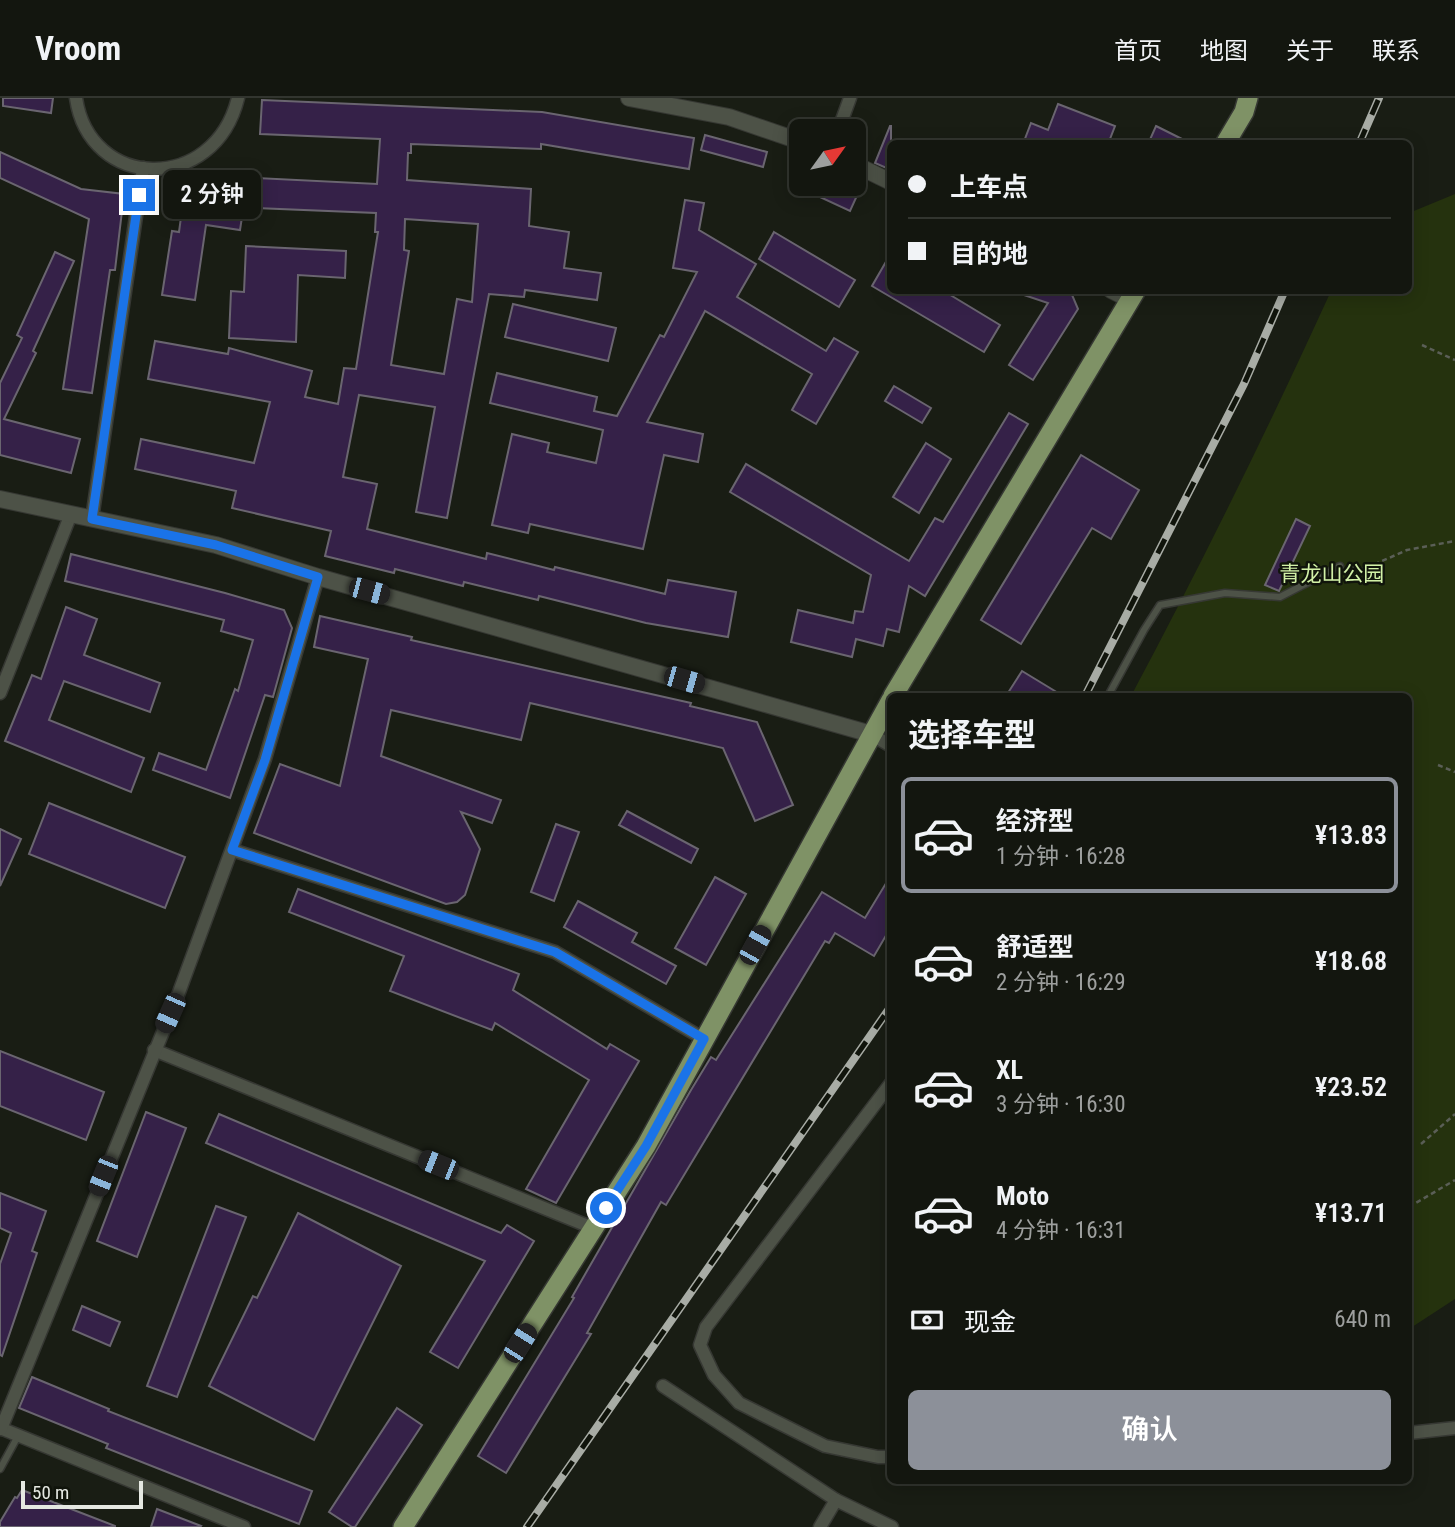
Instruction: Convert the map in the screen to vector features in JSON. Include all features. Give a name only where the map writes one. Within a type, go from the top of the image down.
[{"type":"main road","points":[[1227,140],[1244,112],[1248,98]]},
{"type":"main road","points":[[895,693],[1134,295]]},
{"type":"main road","points":[[403,1527],[646,1146],[887,707]]},
{"type":"street","points":[[76,98],[81,118],[96,142],[117,159],[143,168],[156,169],[181,166],[204,154],[229,125],[238,98]]},
{"type":"street","points":[[629,98],[729,117],[789,138]]},
{"type":"street","points":[[842,119],[850,98]]},
{"type":"street","points":[[92,519],[143,168]]},
{"type":"street","points":[[866,170],[887,180]]},
{"type":"street","points":[[0,499],[216,545],[318,577],[871,734],[887,744]]},
{"type":"street","points":[[0,693],[71,514]]},
{"type":"street","points":[[244,1527],[1,1429],[178,995],[232,850],[265,760],[318,577]]},
{"type":"street","points":[[232,850],[555,952],[704,1039]]},
{"type":"street","points":[[154,1050],[593,1228]]},
{"type":"street","points":[[887,1088],[706,1327],[700,1345],[714,1375],[739,1403],[825,1446],[887,1457]]},
{"type":"street","points":[[663,1386],[836,1500],[892,1527]]},
{"type":"street","points":[[1412,1433],[1455,1428]]},
{"type":"street","points":[[820,1527],[836,1500]]},
{"type":"lane","points":[[1110,693],[1160,606],[1225,593],[1280,597],[1340,566]]},
{"type":"lane","points":[[0,1469],[18,1436]]},
{"type":"path","points":[[1422,345],[1455,360]]},
{"type":"path","points":[[1340,566],[1364,569],[1407,550],[1455,541]]},
{"type":"path","points":[[1438,765],[1455,772]]},
{"type":"path","points":[[1421,1144],[1455,1114]]},
{"type":"path","points":[[1412,1205],[1455,1180]]},
{"type":"green space","name":"青龙山公园","points":[[1455,194],[1455,1299],[1412,1327],[1412,693],[1133,693],[1234,495],[1330,294],[1412,294],[1412,212]]},
{"type":"building","points":[[3,98],[53,98],[51,113],[3,106]]},
{"type":"building","points":[[262,100],[542,112],[694,138],[689,169],[541,144],[541,149],[411,144],[407,180],[531,189],[529,226],[569,232],[564,268],[601,273],[597,300],[525,290],[524,297],[489,294],[447,518],[416,512],[435,407],[359,395],[343,477],[377,484],[367,529],[486,559],[487,553],[665,594],[668,580],[736,592],[728,637],[646,623],[539,596],[538,600],[464,582],[463,586],[395,569],[394,573],[325,556],[331,531],[232,508],[236,491],[135,469],[141,439],[254,463],[270,402],[148,379],[155,341],[228,354],[229,348],[312,371],[305,397],[338,404],[344,368],[356,369],[378,232],[375,232],[376,213],[256,208],[257,178],[377,184],[380,139],[260,134]],"holes":[[[405,219],[478,224],[472,302],[457,299],[444,374],[391,365],[409,251],[404,250]]]},
{"type":"building","points":[[1058,104],[1115,126],[1110,140],[1025,140],[1031,123],[1048,130]]},
{"type":"building","points":[[891,126],[891,140],[887,140],[887,168],[875,163]]},
{"type":"building","points":[[1156,126],[1184,140],[1150,140]]},
{"type":"building","points":[[705,135],[767,152],[763,167],[701,150]]},
{"type":"building","points":[[0,152],[81,189],[124,194],[115,270],[110,270],[92,393],[63,389],[89,219],[0,178]]},
{"type":"building","points":[[184,195],[244,204],[240,230],[206,225],[195,300],[162,295],[172,231],[179,232]]},
{"type":"building","points":[[818,196],[857,196],[850,211]]},
{"type":"building","points":[[685,200],[704,203],[699,230],[756,264],[737,297],[826,351],[834,338],[858,352],[816,424],[792,410],[812,374],[705,311],[647,422],[703,434],[698,462],[664,455],[643,549],[530,524],[528,533],[492,525],[512,434],[549,443],[547,452],[596,463],[603,430],[490,403],[497,373],[597,397],[594,411],[617,416],[660,335],[664,337],[697,272],[673,268]]},
{"type":"building","points":[[774,232],[855,280],[839,307],[759,259]]},
{"type":"building","points":[[246,246],[346,251],[345,278],[298,275],[296,342],[229,338],[231,291],[244,292]]},
{"type":"building","points":[[55,252],[74,261],[33,351],[36,353],[4,419],[80,439],[71,473],[0,455],[0,383],[22,338],[17,335]]},
{"type":"building","points":[[887,260],[887,294],[949,294],[1000,325],[984,352],[872,286]]},
{"type":"building","points":[[1021,294],[1072,294],[1078,309],[1033,380],[1009,365],[1048,303]]},
{"type":"building","points":[[513,304],[616,328],[608,361],[505,337]]},
{"type":"building","points":[[894,386],[931,408],[922,423],[885,401]]},
{"type":"building","points":[[1009,413],[1028,424],[925,596],[909,586],[899,632],[887,629],[883,646],[856,639],[852,657],[791,642],[798,610],[853,623],[855,611],[863,612],[871,575],[730,492],[746,464],[909,561],[935,518],[943,522]]},
{"type":"building","points":[[926,443],[951,459],[919,513],[893,497]]},
{"type":"building","points":[[1081,455],[1139,490],[1111,539],[1092,528],[1021,644],[981,620]]},
{"type":"building","points":[[1296,519],[1310,526],[1279,591],[1265,585]]},
{"type":"building","points":[[71,554],[284,610],[292,628],[273,697],[265,695],[230,798],[153,770],[159,753],[206,770],[235,689],[238,691],[253,640],[221,631],[224,620],[65,581]]},
{"type":"building","points":[[66,607],[97,619],[84,655],[160,683],[150,712],[64,681],[49,720],[144,758],[131,792],[5,741],[32,675],[41,679]]},
{"type":"building","points":[[320,616],[412,637],[411,640],[691,703],[690,706],[757,722],[793,805],[755,821],[723,748],[530,703],[521,740],[391,710],[381,756],[501,800],[492,823],[461,812],[480,849],[465,895],[457,902],[446,904],[254,833],[280,764],[340,786],[368,659],[314,647]]},
{"type":"building","points":[[1022,671],[1058,693],[1008,693]]},
{"type":"building","points":[[49,803],[185,857],[165,908],[29,854]]},
{"type":"building","points":[[627,811],[698,849],[691,863],[619,825]]},
{"type":"building","points":[[556,824],[579,832],[554,901],[531,892]]},
{"type":"building","points":[[0,829],[21,839],[0,886]]},
{"type":"building","points":[[715,877],[746,894],[706,965],[675,948]]},
{"type":"building","points":[[887,882],[887,934],[874,956],[835,933],[829,943],[825,941],[666,1205],[661,1202],[587,1333],[591,1334],[506,1473],[478,1456],[574,1298],[572,1297],[711,1057],[716,1060],[822,892],[865,918]]},
{"type":"building","points":[[298,889],[519,974],[513,990],[607,1049],[610,1044],[639,1061],[556,1203],[526,1189],[589,1080],[495,1023],[492,1030],[390,991],[404,956],[289,912]]},
{"type":"building","points":[[578,901],[637,933],[632,942],[676,966],[666,984],[564,927]]},
{"type":"building","points":[[0,1051],[104,1092],[86,1140],[0,1106]]},
{"type":"building","points":[[146,1112],[186,1128],[137,1257],[97,1241]]},
{"type":"building","points":[[219,1114],[501,1233],[507,1225],[534,1241],[458,1368],[430,1352],[485,1261],[206,1143]]},
{"type":"building","points":[[0,1193],[46,1211],[32,1251],[37,1253],[2,1356],[0,1264],[11,1233],[0,1228]]},
{"type":"building","points":[[216,1206],[246,1217],[177,1397],[147,1386]]},
{"type":"building","points":[[298,1213],[401,1266],[314,1440],[209,1386],[253,1296],[257,1298]]},
{"type":"building","points":[[82,1306],[120,1322],[110,1346],[73,1330]]},
{"type":"building","points":[[32,1377],[109,1409],[108,1411],[312,1491],[299,1524],[106,1448],[108,1444],[19,1408]]},
{"type":"building","points":[[397,1408],[422,1425],[355,1527],[352,1527],[329,1512]]},
{"type":"building","points":[[22,1490],[115,1527],[0,1527],[0,1522]]},
{"type":"building","points":[[157,1509],[201,1526],[151,1527]]},
{"type":"railway","points":[[1361,140],[1379,98]]},
{"type":"railway","points":[[1087,693],[1244,384],[1283,294]]},
{"type":"railway","points":[[527,1527],[887,1012]]},
{"type":"route","points":[[139,195],[92,519],[216,545],[318,577],[265,760],[232,850],[555,952],[704,1039],[646,1146],[606,1208]]}]
